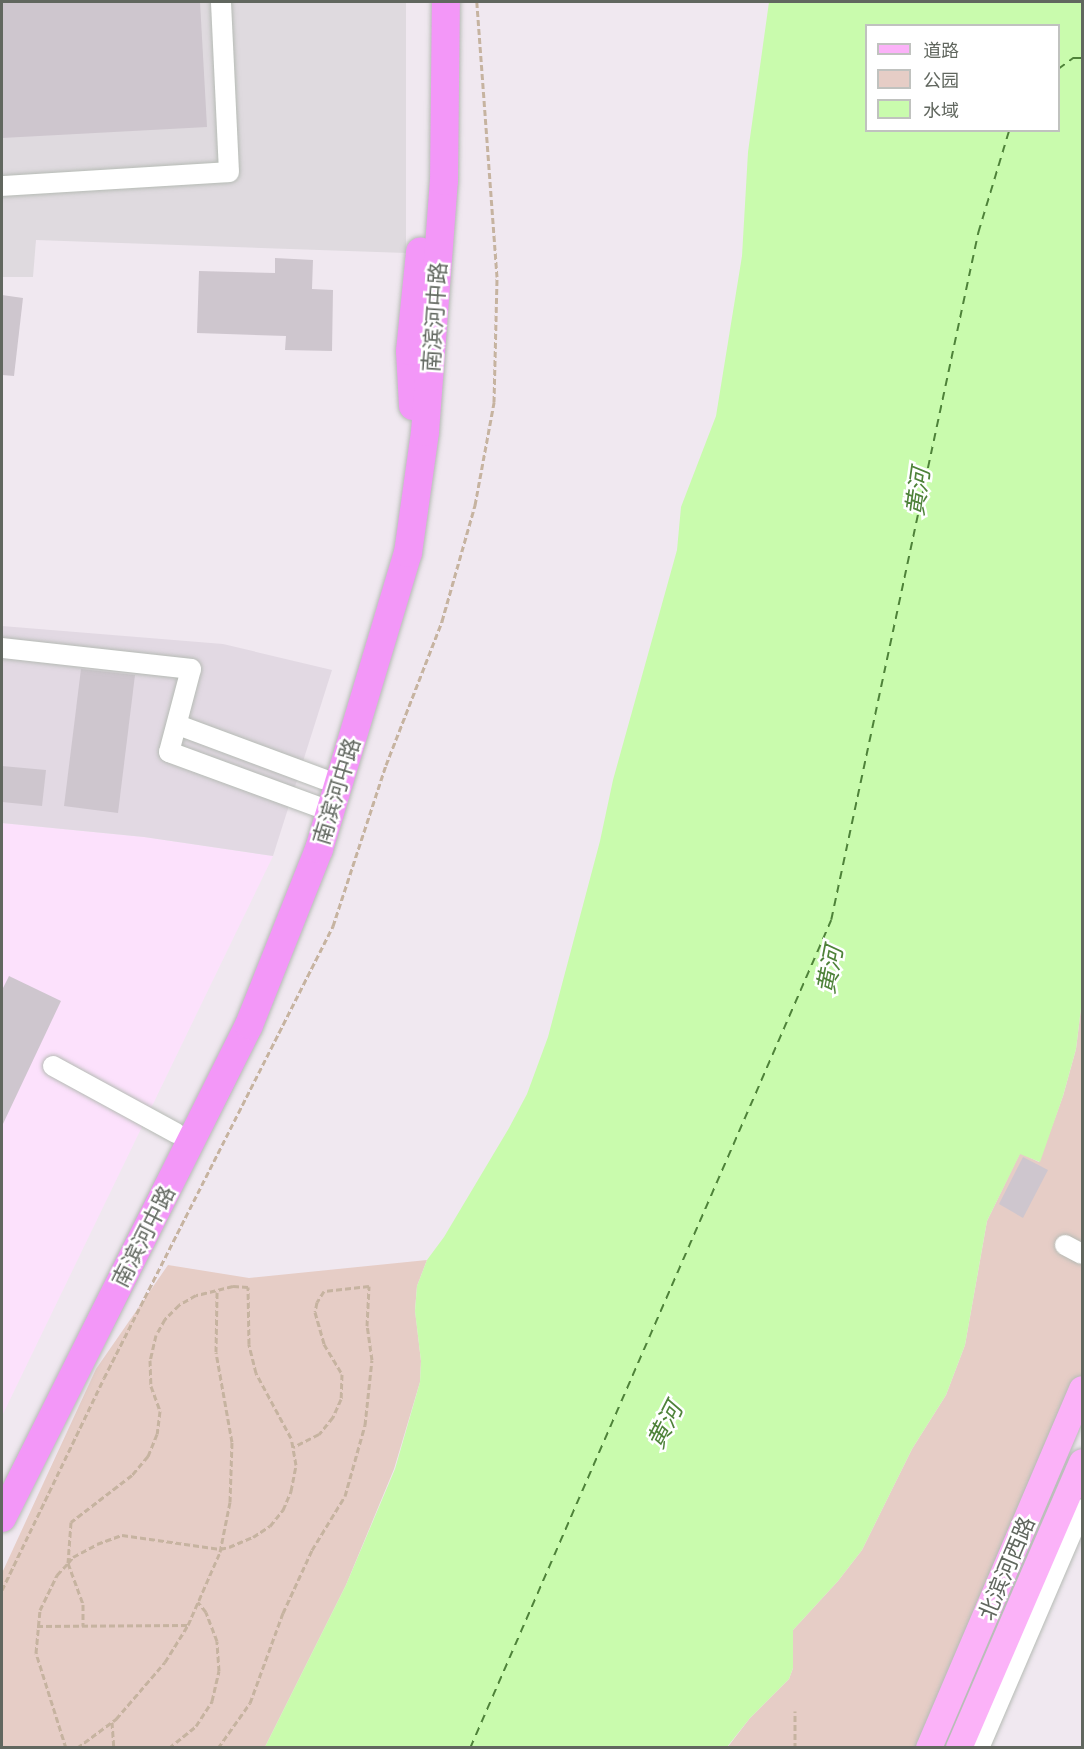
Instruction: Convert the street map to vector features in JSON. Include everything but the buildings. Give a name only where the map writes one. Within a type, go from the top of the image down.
[{"type":"highway","name":"南滨河中路","points":[[2,1474],[237,1015],[303,847],[391,554],[410,464],[414,430],[410,351],[428,180],[430,2]]},
{"type":"highway","name":"南滨河中路","points":[[2,1518],[249,1025],[319,849],[408,553],[425,432],[444,181],[446,2]]},
{"type":"main road","name":"北滨河西路","points":[[929,1748],[1083,1389]]},
{"type":"main road","name":"北滨河西路","points":[[959,1748],[1083,1462]]},
{"type":"lane","points":[[2,186],[229,172],[221,2]]},
{"type":"lane","points":[[2,648],[191,669],[169,752],[316,806]]},
{"type":"lane","points":[[178,725],[323,779]]},
{"type":"lane","points":[[52,1066],[176,1133]]},
{"type":"lane","points":[[1065,1245],[1083,1254]]},
{"type":"lane","points":[[979,1748],[1083,1509]]},
{"type":"path","points":[[66,1748],[36,1653],[37,1626],[47,1593],[68,1563],[97,1544],[122,1535],[220,1549],[253,1537],[270,1526],[283,1510],[291,1491],[296,1465],[293,1447],[291,1438],[256,1373],[249,1344],[248,1287],[233,1286],[217,1292],[196,1295],[179,1305],[165,1318],[156,1335],[150,1360],[151,1386],[160,1411],[157,1434],[148,1456],[132,1475],[95,1501],[71,1522],[68,1563],[83,1604],[83,1626]]},
{"type":"path","points":[[218,1748],[250,1703],[283,1613],[312,1550],[345,1496],[365,1425],[372,1360],[367,1326],[369,1286],[324,1291],[317,1302],[315,1312],[324,1344],[342,1374],[341,1399],[333,1417],[319,1434],[293,1447]]},
{"type":"path","points":[[77,1748],[112,1722],[165,1662],[188,1625],[220,1549],[230,1502],[232,1442],[216,1352],[217,1292]]},
{"type":"path","points":[[170,1748],[196,1726],[212,1701],[219,1671],[217,1641],[206,1612],[198,1602]]},
{"type":"path","points":[[37,1626],[188,1625]]},
{"type":"path","points":[[795,1712],[795,1748]]},
{"type":"path","points":[[112,1722],[114,1748]]},
{"type":"shaded area","points":[[2,2],[406,2],[406,253],[36,240],[33,277],[2,277]]},
{"type":"shaded area","points":[[2,626],[223,644],[332,670],[273,856],[144,837],[2,823]]},
{"type":"shaded area","points":[[2,823],[144,837],[273,856],[2,1416]]},
{"type":"green space","points":[[1082,1000],[1082,1389],[929,1747],[727,1748],[750,1718],[789,1679],[793,1668],[793,1630],[838,1581],[862,1550],[912,1449],[946,1395],[965,1345],[987,1221],[1020,1153],[1039,1162],[1063,1096],[1076,1049]]},
{"type":"green space","points":[[427,1260],[417,1286],[415,1310],[421,1361],[420,1382],[394,1469],[346,1585],[265,1747],[2,1748],[2,1573],[96,1369],[168,1265],[249,1278]]},
{"type":"water","name":"黄河","points":[[769,2],[1082,2],[1082,1000],[1076,1049],[1063,1096],[1040,1162],[1020,1154],[987,1221],[965,1345],[946,1395],[912,1449],[862,1550],[838,1581],[793,1630],[793,1668],[789,1679],[750,1718],[727,1747],[265,1747],[346,1585],[395,1469],[420,1382],[421,1361],[415,1311],[417,1286],[427,1260],[444,1237],[509,1128],[527,1094],[548,1037],[600,841],[613,780],[677,550],[681,507],[716,416],[742,256],[748,152]]},
{"type":"ferry route","points":[[1060,68],[1073,58],[1082,58]]},
{"type":"ferry route","points":[[470,1748],[831,920],[978,233],[1008,132]]}]
